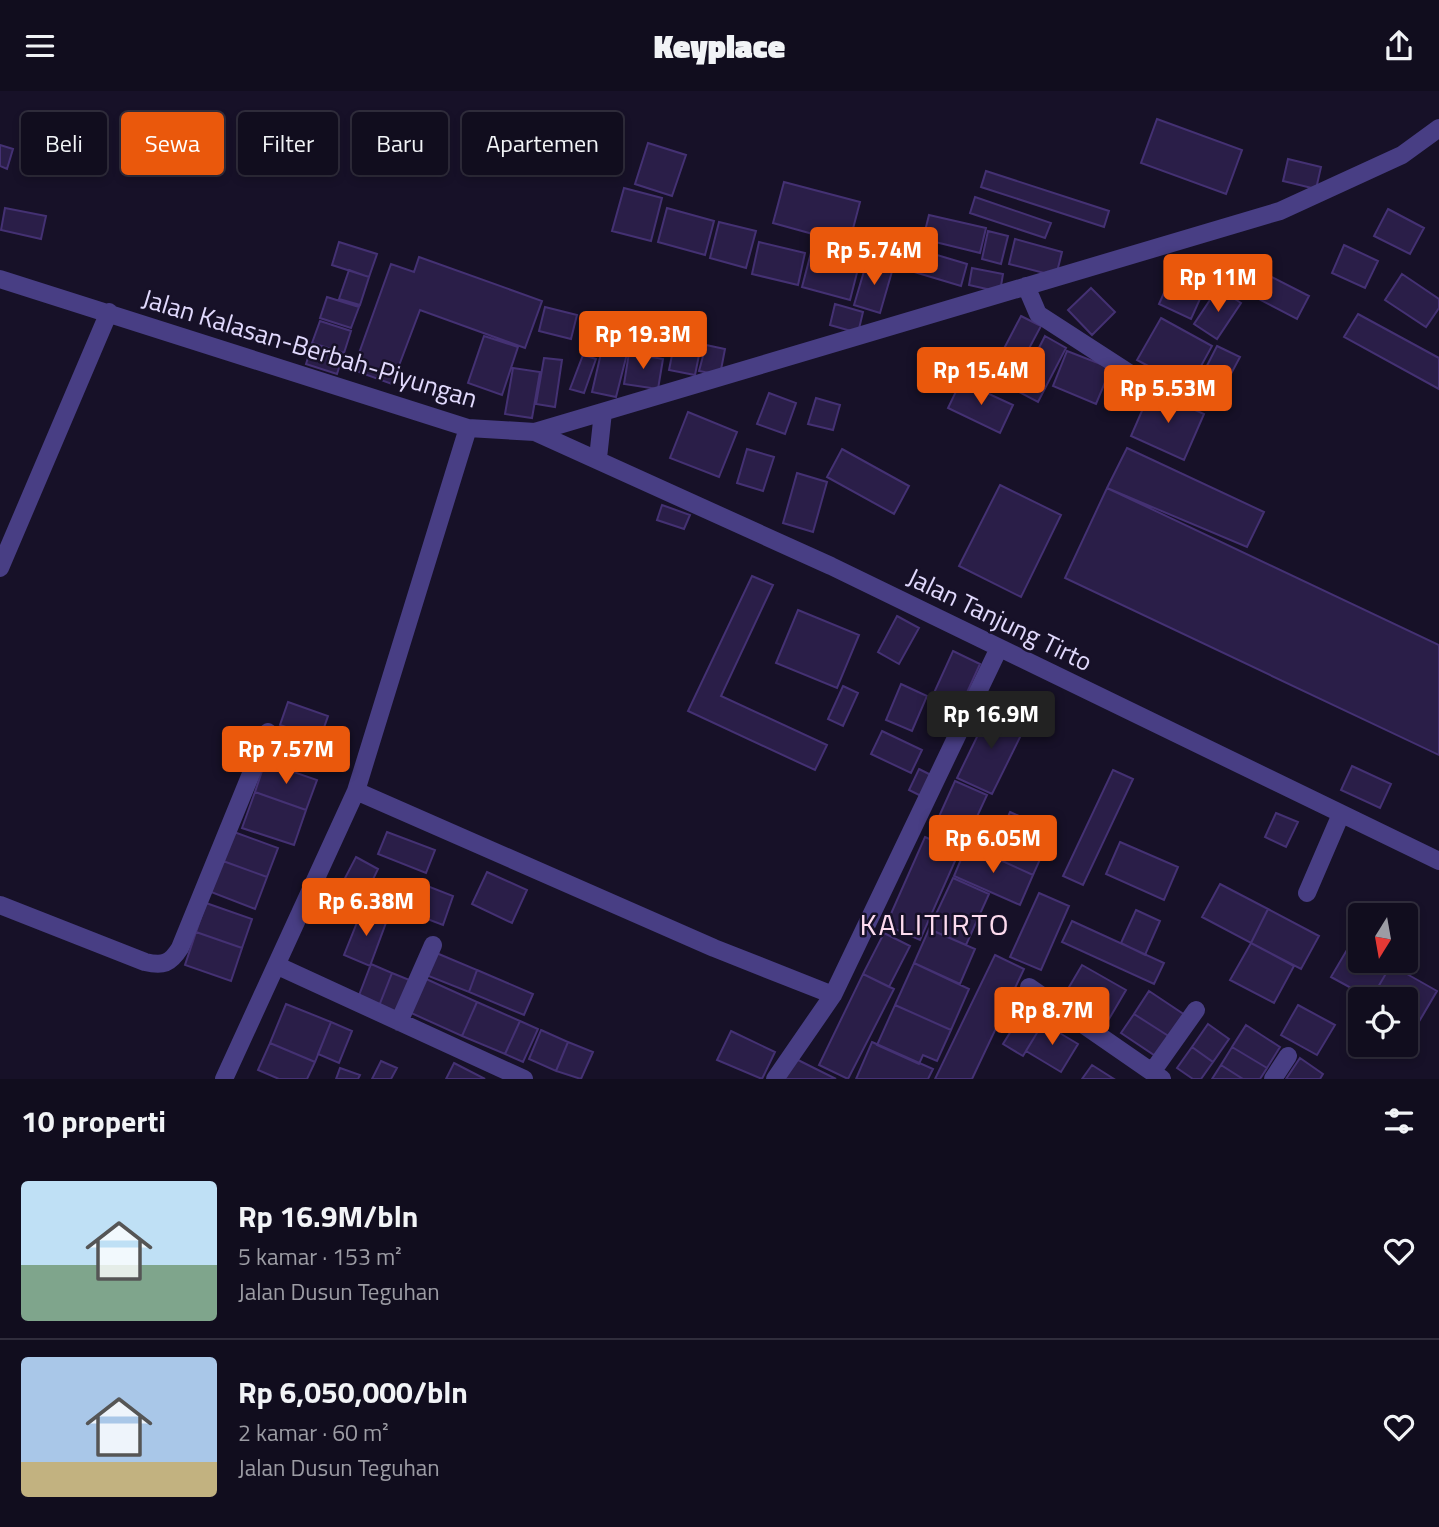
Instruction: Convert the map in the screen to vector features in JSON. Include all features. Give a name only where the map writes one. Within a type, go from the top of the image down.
[{"type":"street","name":"Jalan Kalasan-Berbah-Piyungan","points":[[0,279],[468,428],[535,432],[1280,211],[1402,155],[1439,128]]},
{"type":"street","points":[[1026,286],[1038,314],[1143,382]]},
{"type":"street","points":[[0,568],[109,312]]},
{"type":"street","points":[[598,458],[603,412]]},
{"type":"street","points":[[224,1079],[356,792],[468,428]]},
{"type":"street","name":"Jalan Tanjung Tirto","points":[[535,432],[598,458],[999,647],[1439,861]]},
{"type":"street","points":[[775,1079],[833,995],[999,647]]},
{"type":"street","points":[[0,905],[145,962],[160,965],[172,961],[180,948],[268,732]]},
{"type":"street","points":[[356,792],[714,948],[833,995]]},
{"type":"street","points":[[1307,893],[1341,814]]},
{"type":"street","points":[[400,1021],[433,945]]},
{"type":"street","points":[[278,966],[524,1079]]},
{"type":"street","points":[[1029,986],[1157,1075],[1196,1010]]},
{"type":"street","points":[[1273,1079],[1288,1056]]},
{"type":"building","points":[[1157,119],[1242,150],[1226,194],[1141,163]]},
{"type":"building","points":[[648,143],[686,155],[672,196],[635,184]]},
{"type":"building","points":[[0,145],[13,149],[7,169],[0,166]]},
{"type":"building","points":[[1288,159],[1321,167],[1316,189],[1283,181]]},
{"type":"building","points":[[986,171],[1109,211],[1104,227],[981,187]]},
{"type":"building","points":[[784,182],[860,202],[849,244],[773,223]]},
{"type":"building","points":[[624,188],[662,198],[651,241],[612,231]]},
{"type":"building","points":[[975,197],[1051,223],[1045,238],[970,213]]},
{"type":"building","points":[[5,208],[46,216],[41,239],[1,230]]},
{"type":"building","points":[[667,208],[714,221],[705,255],[658,242]]},
{"type":"building","points":[[1388,209],[1424,228],[1410,254],[1374,236]]},
{"type":"building","points":[[929,215],[986,228],[980,253],[923,239]]},
{"type":"building","points":[[719,222],[756,231],[746,268],[710,258]]},
{"type":"building","points":[[988,231],[1008,236],[1001,264],[982,259]]},
{"type":"building","points":[[867,234],[967,264],[961,286],[861,256]]},
{"type":"building","points":[[1015,239],[1062,252],[1056,276],[1009,264]]},
{"type":"building","points":[[339,242],[377,254],[369,277],[332,265]]},
{"type":"building","points":[[759,242],[805,253],[798,285],[752,274]]},
{"type":"building","points":[[1344,245],[1378,261],[1365,288],[1332,273]]},
{"type":"building","points":[[812,249],[860,261],[850,300],[802,287]]},
{"type":"building","points":[[419,257],[542,301],[525,348],[420,310],[392,384],[353,370],[391,264],[414,272]]},
{"type":"building","points":[[867,261],[893,268],[880,313],[854,305]]},
{"type":"building","points":[[1244,263],[1309,296],[1297,319],[1232,285]]},
{"type":"building","points":[[972,268],[1003,274],[1000,292],[969,285]]},
{"type":"building","points":[[349,270],[369,277],[360,305],[339,299]]},
{"type":"building","points":[[1402,274],[1439,299],[1439,308],[1426,327],[1385,300]]},
{"type":"building","points":[[1172,275],[1204,290],[1191,319],[1159,304]]},
{"type":"building","points":[[1091,288],[1115,312],[1092,335],[1068,310]]},
{"type":"building","points":[[1218,288],[1241,303],[1217,339],[1194,324]]},
{"type":"building","points":[[327,297],[359,307],[351,328],[320,318]]},
{"type":"building","points":[[835,304],[863,312],[858,333],[830,325]]},
{"type":"building","points":[[545,307],[577,315],[571,339],[539,331]]},
{"type":"building","points":[[606,313],[634,319],[630,337],[602,331]]},
{"type":"building","points":[[1358,314],[1439,358],[1439,389],[1344,337]]},
{"type":"building","points":[[1021,316],[1041,326],[1017,371],[997,362]]},
{"type":"building","points":[[1161,318],[1212,346],[1189,388],[1137,360]]},
{"type":"building","points":[[320,321],[351,331],[344,353],[312,343]]},
{"type":"building","points":[[636,323],[671,329],[666,355],[631,349]]},
{"type":"building","points":[[677,330],[703,335],[695,375],[669,370]]},
{"type":"building","points":[[484,336],[518,347],[502,395],[468,383]]},
{"type":"building","points":[[605,336],[630,342],[616,397],[592,392]]},
{"type":"building","points":[[1045,336],[1066,348],[1038,402],[1017,391]]},
{"type":"building","points":[[312,345],[343,355],[337,374],[306,364]]},
{"type":"building","points":[[706,345],[725,349],[720,375],[699,371]]},
{"type":"building","points":[[1217,346],[1240,357],[1216,402],[1194,391]]},
{"type":"building","points":[[1067,351],[1111,368],[1096,404],[1053,386]]},
{"type":"building","points":[[629,353],[663,359],[658,389],[624,384]]},
{"type":"building","points":[[583,355],[596,359],[584,393],[570,389]]},
{"type":"building","points":[[544,358],[562,360],[555,407],[536,404]]},
{"type":"building","points":[[513,368],[540,372],[532,418],[505,414]]},
{"type":"building","points":[[961,381],[1013,405],[1000,433],[948,408]]},
{"type":"building","points":[[1151,390],[1204,414],[1184,460],[1131,436]]},
{"type":"building","points":[[769,393],[796,403],[785,434],[757,424]]},
{"type":"building","points":[[816,398],[840,405],[833,430],[808,424]]},
{"type":"building","points":[[688,412],[737,432],[719,477],[670,458]]},
{"type":"building","points":[[1127,448],[1264,512],[1247,547],[1107,488]]},
{"type":"building","points":[[747,449],[774,457],[763,491],[737,483]]},
{"type":"building","points":[[842,449],[909,486],[894,514],[827,477]]},
{"type":"building","points":[[797,473],[827,482],[813,532],[783,523]]},
{"type":"building","points":[[1000,485],[1061,515],[1021,597],[959,566]]},
{"type":"building","points":[[1107,488],[1439,645],[1439,755],[1065,578]]},
{"type":"building","points":[[662,505],[690,515],[684,529],[657,520]]},
{"type":"building","points":[[752,576],[773,585],[721,696],[827,745],[815,770],[688,711]]},
{"type":"building","points":[[798,610],[859,635],[837,688],[776,663]]},
{"type":"building","points":[[897,616],[919,628],[899,664],[878,652]]},
{"type":"building","points":[[953,651],[980,664],[960,708],[933,695]]},
{"type":"building","points":[[901,684],[927,696],[912,731],[886,720]]},
{"type":"building","points":[[843,686],[858,693],[843,726],[828,719]]},
{"type":"building","points":[[288,702],[328,716],[320,739],[280,725]]},
{"type":"building","points":[[991,708],[1026,725],[992,794],[957,778]]},
{"type":"building","points":[[882,731],[922,750],[911,773],[871,754]]},
{"type":"building","points":[[275,732],[317,746],[309,768],[268,754]]},
{"type":"building","points":[[265,762],[317,780],[306,810],[255,792]]},
{"type":"building","points":[[1352,766],[1391,784],[1380,808],[1341,790]]},
{"type":"building","points":[[919,769],[935,777],[925,798],[909,790]]},
{"type":"building","points":[[1113,770],[1133,779],[1083,885],[1063,876]]},
{"type":"building","points":[[955,781],[987,795],[963,847],[932,832]]},
{"type":"building","points":[[255,792],[306,810],[294,845],[242,828]]},
{"type":"building","points":[[1010,812],[1030,821],[1024,836],[1046,846],[1033,875],[967,845],[979,818],[1003,828]]},
{"type":"building","points":[[1276,813],[1298,822],[1286,847],[1265,837]]},
{"type":"building","points":[[234,832],[278,848],[267,877],[223,861]]},
{"type":"building","points":[[387,832],[435,850],[426,873],[378,854]]},
{"type":"building","points":[[925,837],[959,852],[920,940],[886,925]]},
{"type":"building","points":[[1120,842],[1178,867],[1164,900],[1106,874]]},
{"type":"building","points":[[967,845],[1033,875],[1020,905],[954,876]]},
{"type":"building","points":[[356,857],[378,869],[367,892],[344,880]]},
{"type":"building","points":[[223,861],[267,877],[255,909],[211,892]]},
{"type":"building","points":[[487,872],[527,890],[512,923],[472,904]]},
{"type":"building","points":[[953,878],[989,894],[966,945],[929,929]]},
{"type":"building","points":[[417,882],[453,896],[443,925],[406,911]]},
{"type":"building","points":[[1220,884],[1268,909],[1251,943],[1202,917]]},
{"type":"building","points":[[1039,893],[1069,906],[1041,970],[1010,957]]},
{"type":"building","points":[[206,903],[252,919],[242,948],[196,932]]},
{"type":"building","points":[[1268,909],[1319,936],[1301,969],[1251,943]]},
{"type":"building","points":[[362,910],[387,920],[370,966],[344,955]]},
{"type":"building","points":[[1136,910],[1160,921],[1145,955],[1121,943]]},
{"type":"building","points":[[1072,921],[1164,963],[1154,984],[1062,942]]},
{"type":"building","points":[[929,929],[975,949],[960,984],[914,963]]},
{"type":"building","points":[[196,932],[242,948],[231,981],[185,965]]},
{"type":"building","points":[[884,933],[910,946],[889,987],[863,974]]},
{"type":"building","points":[[1251,943],[1294,966],[1274,1003],[1230,980]]},
{"type":"building","points":[[1348,948],[1348,973],[1386,973],[1378,987],[1349,987],[1331,977]]},
{"type":"building","points":[[434,952],[477,970],[469,992],[426,975]]},
{"type":"building","points":[[995,955],[1024,969],[972,1079],[935,1079]]},
{"type":"building","points":[[914,963],[969,989],[951,1030],[895,1005]]},
{"type":"building","points":[[371,964],[392,973],[379,1006],[358,998]]},
{"type":"building","points":[[1082,965],[1126,990],[1109,1019],[1065,994]]},
{"type":"building","points":[[477,970],[533,994],[524,1015],[469,992]]},
{"type":"building","points":[[392,973],[412,981],[398,1015],[379,1006]]},
{"type":"building","points":[[1386,973],[1405,973],[1437,991],[1418,1023],[1418,987],[1378,987]]},
{"type":"building","points":[[863,974],[894,989],[848,1079],[819,1065]]},
{"type":"building","points":[[424,978],[477,1002],[462,1036],[409,1012]]},
{"type":"building","points":[[1149,991],[1185,1015],[1170,1037],[1134,1014]]},
{"type":"building","points":[[477,1002],[520,1021],[505,1054],[462,1036]]},
{"type":"building","points":[[286,1004],[331,1022],[315,1062],[270,1043]]},
{"type":"building","points":[[895,1005],[951,1030],[937,1061],[923,1055],[919,1064],[877,1045]]},
{"type":"building","points":[[1298,1005],[1335,1025],[1317,1055],[1281,1035]]},
{"type":"building","points":[[1024,1010],[1043,1023],[1023,1056],[1003,1044]]},
{"type":"building","points":[[1134,1014],[1170,1037],[1157,1057],[1121,1033]]},
{"type":"building","points":[[520,1021],[538,1029],[523,1062],[505,1054]]},
{"type":"building","points":[[331,1022],[352,1031],[339,1063],[318,1054]]},
{"type":"building","points":[[1043,1023],[1078,1044],[1061,1072],[1026,1051]]},
{"type":"building","points":[[1208,1024],[1229,1039],[1213,1062],[1192,1047]]},
{"type":"building","points":[[1246,1025],[1280,1047],[1267,1068],[1232,1047]]},
{"type":"building","points":[[541,1030],[568,1042],[556,1071],[529,1059]]},
{"type":"building","points":[[731,1031],[775,1052],[762,1079],[717,1060]]},
{"type":"building","points":[[568,1042],[593,1052],[581,1079],[556,1071]]},
{"type":"building","points":[[872,1042],[933,1069],[928,1079],[856,1079]]},
{"type":"building","points":[[270,1043],[315,1062],[307,1079],[279,1079],[258,1070]]},
{"type":"building","points":[[1192,1047],[1213,1062],[1201,1079],[1193,1079],[1177,1068]]},
{"type":"building","points":[[1232,1047],[1267,1068],[1260,1079],[1243,1079],[1221,1065]]},
{"type":"building","points":[[792,1057],[836,1079],[783,1079]]},
{"type":"building","points":[[1300,1058],[1323,1074],[1320,1079],[1286,1079]]},
{"type":"building","points":[[381,1061],[397,1068],[391,1079],[372,1079]]},
{"type":"building","points":[[454,1063],[485,1079],[446,1079]]},
{"type":"building","points":[[1092,1065],[1114,1079],[1082,1079]]},
{"type":"building","points":[[1221,1065],[1243,1079],[1212,1079]]},
{"type":"building","points":[[340,1068],[360,1075],[358,1079],[336,1079]]},
{"type":"district","name":"KALITIRTO","points":[[935,924]]}]
